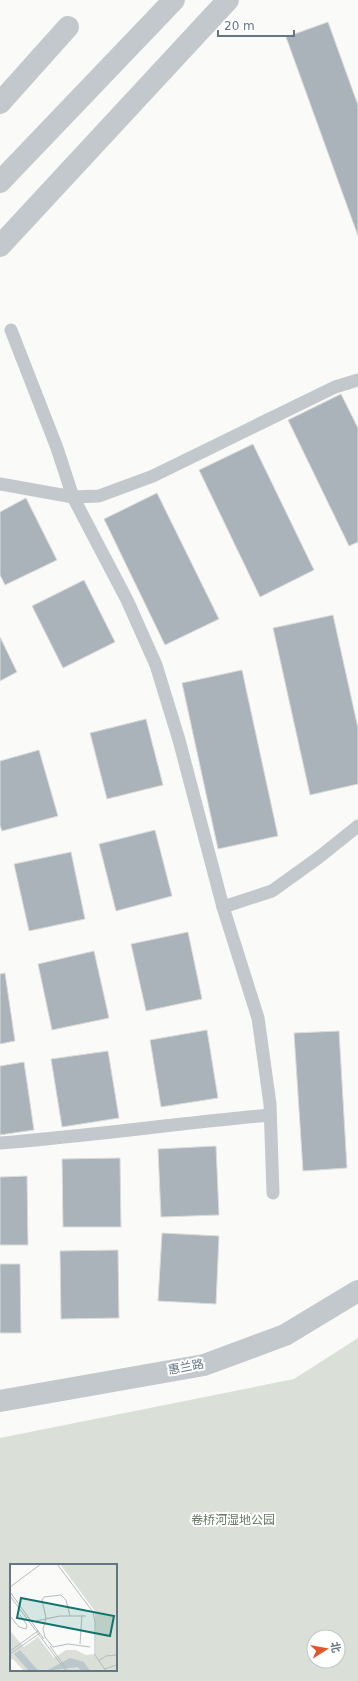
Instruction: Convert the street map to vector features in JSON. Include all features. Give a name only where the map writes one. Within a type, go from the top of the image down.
[{"type":"street","points":[[0,182],[174,0]]},
{"type":"street","points":[[0,246],[228,0]]},
{"type":"street","points":[[0,103],[68,27]]},
{"type":"street","name":"惠兰路","points":[[0,1401],[204,1365],[285,1335],[358,1290]]},
{"type":"lane","points":[[11,330],[57,448],[73,498],[127,600],[156,665],[179,740],[223,907],[258,1018],[270,1115],[273,1193]]},
{"type":"lane","points":[[0,484],[73,498],[99,496],[152,476],[335,387],[358,380]]},
{"type":"lane","points":[[223,907],[272,891],[318,858],[358,826]]},
{"type":"lane","points":[[0,1143],[129,1131],[270,1115]]},
{"type":"green space","name":"卷桥河湿地公园","points":[[358,1338],[358,1681],[0,1681],[0,1438],[294,1379]]},
{"type":"building","points":[[328,22],[358,105],[358,236],[286,37]]},
{"type":"building","points":[[341,394],[358,428],[358,542],[349,546],[288,420]]},
{"type":"building","points":[[253,444],[314,570],[260,597],[199,470]]},
{"type":"building","points":[[157,493],[219,619],[165,645],[104,519]]},
{"type":"building","points":[[26,498],[57,560],[5,585],[0,575],[0,512]]},
{"type":"building","points":[[84,580],[115,642],[63,668],[32,606]]},
{"type":"building","points":[[333,615],[358,728],[358,784],[310,795],[273,628]]},
{"type":"building","points":[[0,637],[17,672],[0,681]]},
{"type":"building","points":[[242,670],[278,836],[218,849],[182,683]]},
{"type":"building","points":[[146,719],[163,785],[107,799],[90,733]]},
{"type":"building","points":[[39,750],[58,816],[2,831],[0,825],[0,761]]},
{"type":"building","points":[[155,830],[172,896],[116,911],[99,844]]},
{"type":"building","points":[[71,852],[85,919],[29,931],[14,864]]},
{"type":"building","points":[[188,932],[202,999],[146,1011],[131,944]]},
{"type":"building","points":[[94,951],[109,1018],[52,1030],[38,964]]},
{"type":"building","points":[[5,973],[15,1041],[0,1044],[0,974]]},
{"type":"building","points":[[207,1030],[218,1098],[161,1107],[150,1040]]},
{"type":"building","points":[[339,1031],[347,1168],[303,1171],[294,1033]]},
{"type":"building","points":[[108,1051],[119,1118],[62,1127],[51,1059]]},
{"type":"building","points":[[24,1062],[34,1130],[0,1135],[0,1066]]},
{"type":"building","points":[[216,1146],[219,1215],[161,1217],[158,1149]]},
{"type":"building","points":[[120,1158],[121,1227],[63,1227],[62,1159]]},
{"type":"building","points":[[27,1176],[28,1245],[0,1245],[0,1177]]},
{"type":"building","points":[[162,1233],[219,1236],[216,1304],[158,1301]]},
{"type":"building","points":[[118,1250],[119,1318],[61,1319],[60,1251]]},
{"type":"building","points":[[0,1264],[20,1264],[21,1333],[0,1333]]}]
